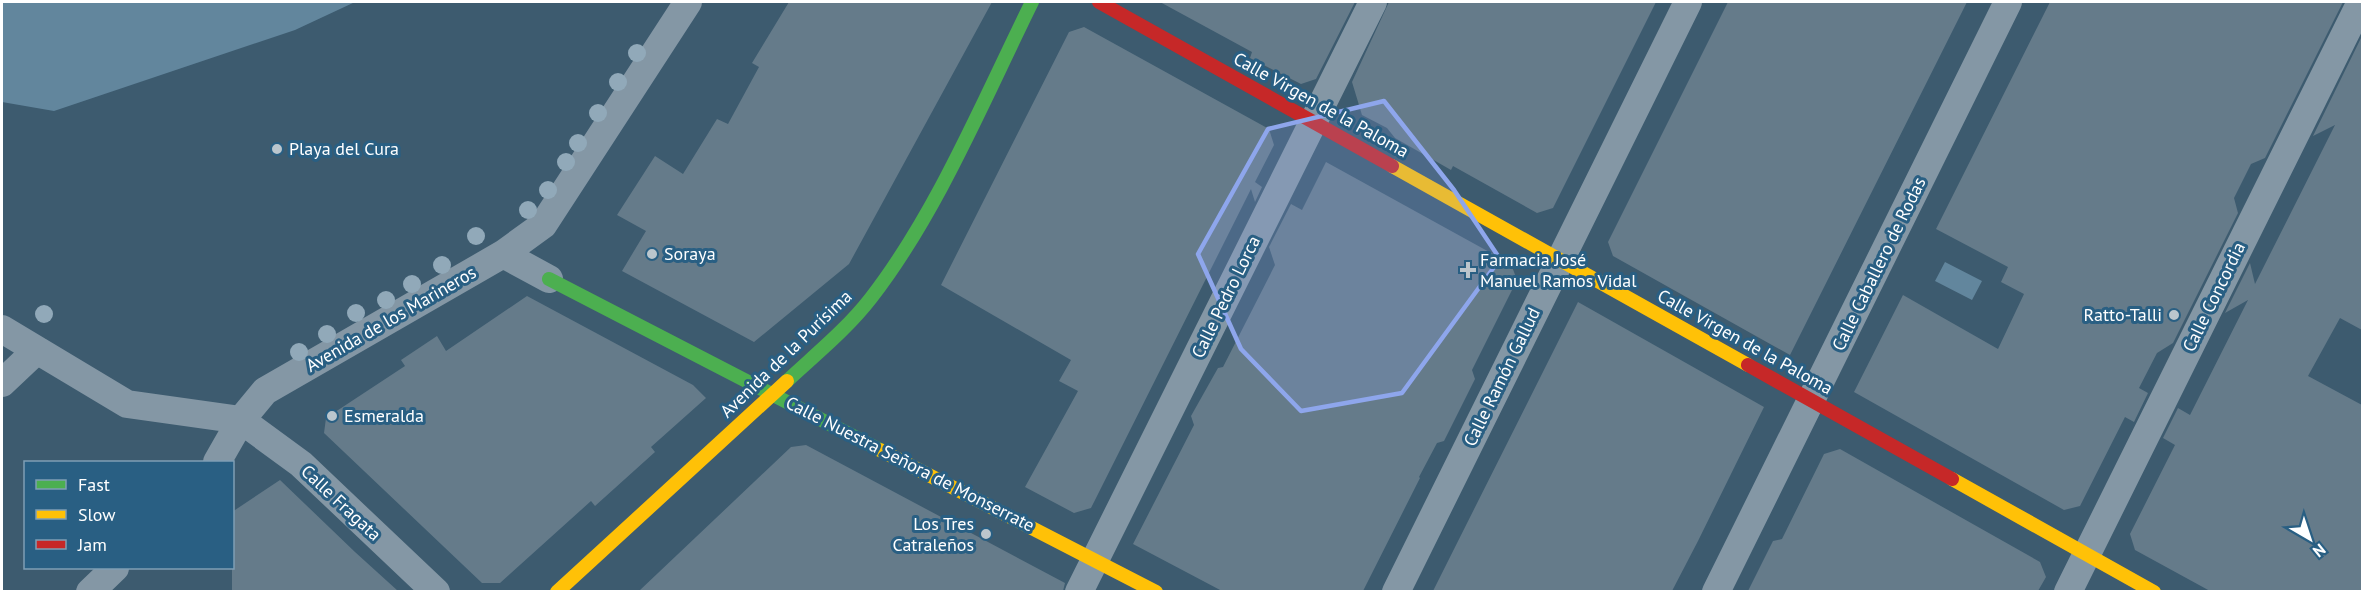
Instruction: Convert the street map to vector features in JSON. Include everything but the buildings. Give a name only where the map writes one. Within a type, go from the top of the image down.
[{"type":"street","name":"Avenida de los Marineros","points":[[218,461],[241,420],[265,391],[503,254],[543,225],[688,2]]},
{"type":"street","name":"Avenida de la Purísima","points":[[557,591],[838,334],[870,299],[898,261],[925,217],[1032,2]]},
{"type":"street","name":"Calle Virgen de la Paloma","points":[[1099,2],[2154,591]]},
{"type":"street","name":"Calle Pedro Lorca","points":[[1079,591],[1373,2]]},
{"type":"street","name":"Calle Ramón Gallud","points":[[1395,591],[1688,2]]},
{"type":"street","name":"Calle Caballero de Rodas","points":[[1716,591],[2008,2]]},
{"type":"street","name":"Calle Concordia","points":[[2068,591],[2361,2]]},
{"type":"street","name":"Calle Nuestra Señora de Monserrate","points":[[503,254],[1156,591]]},
{"type":"street","points":[[2,329],[127,404],[241,420]]},
{"type":"street","points":[[2,383],[37,350]]},
{"type":"street","name":"Calle Fragata","points":[[241,420],[301,464],[436,591]]},
{"type":"street","points":[[90,591],[113,569]]},
{"type":"highlighted area","points":[[1384,101],[1454,190],[1500,259],[1402,393],[1301,411],[1241,349],[1198,254],[1268,129]]},
{"type":"water","points":[[2,2],[355,2],[295,30],[54,111],[2,102]]},
{"type":"water","points":[[1945,262],[1982,281],[1972,300],[1935,281]]},
{"type":"traffic: fast","points":[[787,381],[852,320],[895,265],[938,193],[1032,2]]},
{"type":"traffic: fast","points":[[549,279],[880,450]]},
{"type":"traffic: slow","points":[[1392,166],[1748,365]]},
{"type":"traffic: slow","points":[[557,592],[787,381]]},
{"type":"traffic: slow","points":[[880,450],[1156,592]]},
{"type":"traffic: slow","points":[[1952,479],[2154,592]]},
{"type":"traffic: jam","points":[[1099,2],[1392,166]]},
{"type":"traffic: jam","points":[[1748,365],[1952,479]]},
{"type":"place","name":"Playa del Cura","points":[[277,149]]},
{"type":"place","name":"Soraya","points":[[652,254]]},
{"type":"place","name":"Farmacia José Manuel Ramos Vidal","points":[[1468,270]]},
{"type":"place","name":"Ratto-Talli","points":[[2174,315]]},
{"type":"place","name":"Esmeralda","points":[[332,416]]},
{"type":"place","name":"Los Tres Catraleños","points":[[986,534]]}]
